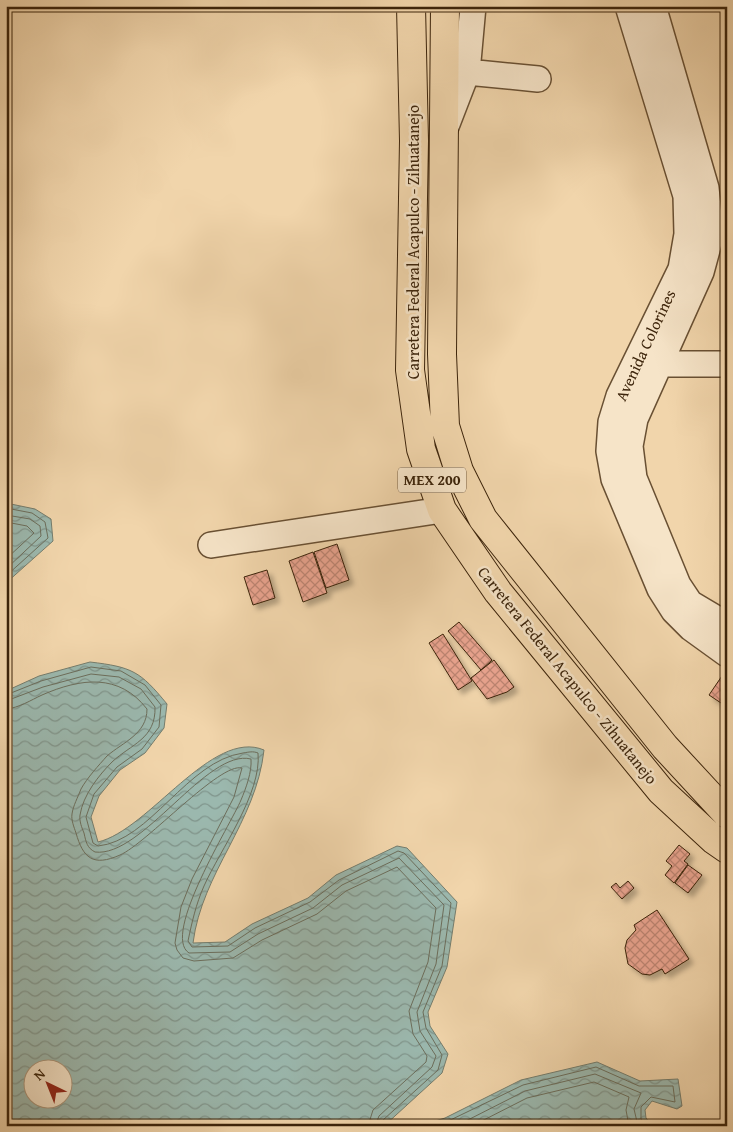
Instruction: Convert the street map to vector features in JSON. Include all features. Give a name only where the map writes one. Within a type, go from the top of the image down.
[{"type":"main road","name":"Carretera Federal Acapulco - Zihuatanejo","points":[[411,6],[414,141],[410,370],[421,449],[442,510],[498,592],[661,791],[714,840],[727,849]]},
{"type":"main road","name":"Carretera Federal Acapulco - Zihuatanejo","points":[[445,6],[442,354],[446,426],[459,471],[483,519],[665,747],[727,814]]},
{"type":"street","points":[[443,136],[468,72],[472,6]]},
{"type":"street","name":"Avenida Colorines","points":[[628,6],[686,196],[687,234],[681,269],[619,396],[611,422],[608,451],[614,479],[660,589],[674,611],[691,628],[727,654]]},
{"type":"street","name":"Avenida Colorines","points":[[653,6],[706,188],[711,235],[701,272],[635,419],[630,446],[634,478],[678,585],[690,603],[727,625]]},
{"type":"street","points":[[468,72],[538,79]]},
{"type":"street","points":[[659,364],[727,364]]},
{"type":"street","points":[[211,545],[442,510]]},
{"type":"water","points":[[6,503],[35,509],[51,519],[53,541],[6,583]]},
{"type":"water","points":[[90,662],[116,666],[134,672],[149,684],[167,704],[164,728],[145,753],[120,770],[99,796],[91,817],[98,842],[118,834],[202,766],[223,753],[244,747],[264,750],[259,776],[251,801],[207,893],[198,917],[193,943],[225,942],[252,924],[308,898],[336,875],[397,846],[407,848],[457,902],[447,967],[428,1012],[430,1026],[448,1054],[442,1073],[384,1126],[6,1126],[6,691],[39,676]]},
{"type":"water","points":[[597,1062],[640,1081],[678,1079],[682,1106],[677,1109],[652,1101],[645,1110],[646,1118],[652,1126],[419,1126],[445,1118],[521,1080]]},
{"type":"building","points":[[337,544],[349,580],[326,588],[314,552]]},
{"type":"building","points":[[313,552],[327,593],[303,602],[289,561]]},
{"type":"building","points":[[267,570],[275,598],[253,605],[244,577]]},
{"type":"building","points":[[459,622],[492,660],[481,670],[448,631]]},
{"type":"building","points":[[443,634],[472,681],[458,690],[429,643]]},
{"type":"building","points":[[494,660],[514,687],[507,692],[487,699],[471,678]]},
{"type":"building","points":[[727,670],[727,707],[709,695]]},
{"type":"building","points":[[679,845],[690,854],[684,861],[688,864],[674,883],[665,875],[672,866],[666,861]]},
{"type":"building","points":[[688,865],[702,875],[688,893],[675,883]]},
{"type":"building","points":[[628,881],[634,888],[622,899],[611,887],[616,883],[620,888]]},
{"type":"building","points":[[657,910],[689,959],[665,974],[662,969],[650,975],[642,974],[628,964],[625,948],[627,940],[636,930],[634,925]]}]
